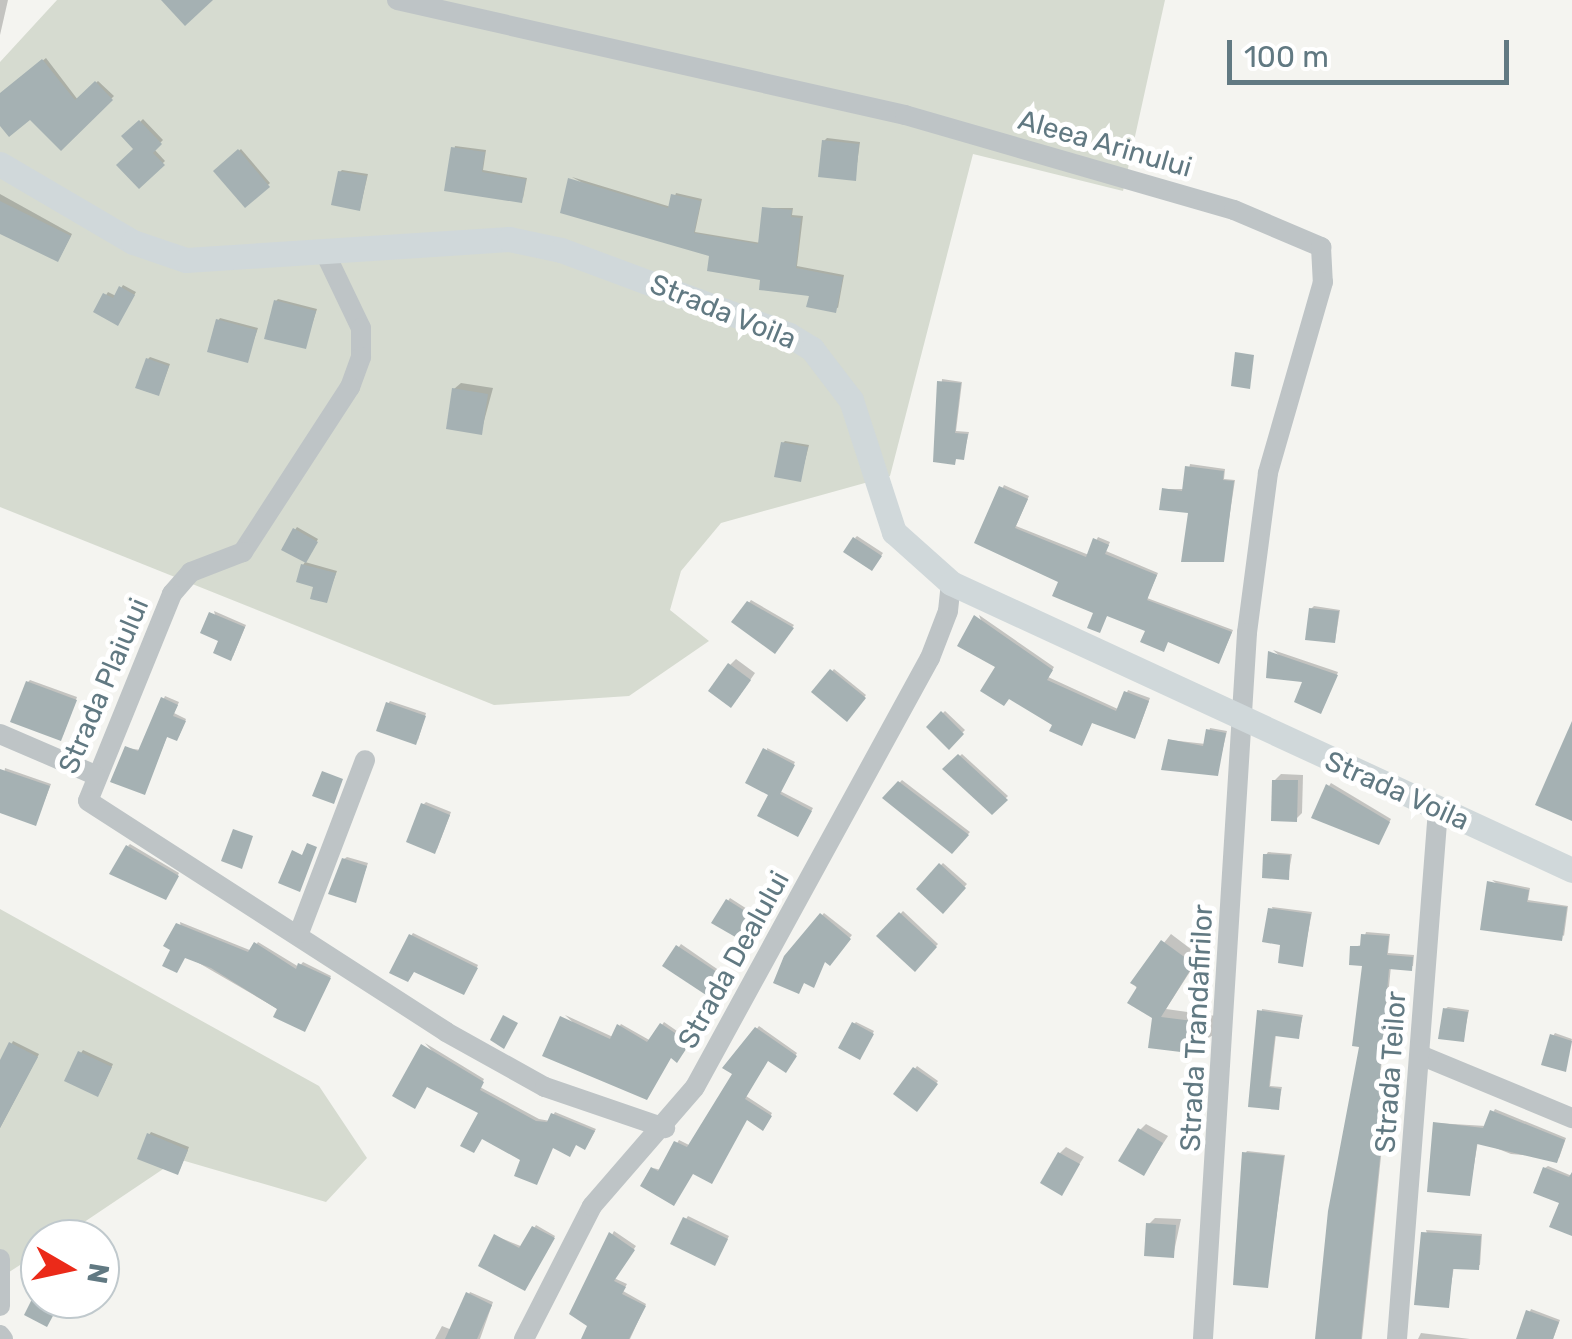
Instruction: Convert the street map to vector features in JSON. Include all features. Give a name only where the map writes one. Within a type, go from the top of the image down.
[{"type":"main road","name":"Strada Voila","points":[[0,164],[162,254],[210,262],[440,238],[540,244],[789,335],[812,349],[851,400],[894,532],[951,583],[1572,870]]},
{"type":"street","name":"Aleea Arinului","points":[[397,0],[905,115],[1234,210],[1321,246],[1324,282],[1268,472],[1243,720]]},
{"type":"street","name":"Strada Plaiului","points":[[325,252],[361,328],[361,357],[350,387],[242,552],[191,572],[172,594],[87,793],[94,807],[299,932],[446,1032],[545,1088],[664,1128]]},
{"type":"street","name":"Strada Dealului","points":[[524,1339],[592,1206],[664,1128],[704,1070],[930,658],[951,583]]},
{"type":"street","name":"Strada Trandafirilor","points":[[1203,1339],[1243,720]]},
{"type":"street","points":[[0,734],[95,775]]},
{"type":"street","points":[[299,932],[365,760]]},
{"type":"street","name":"Strada Teilor","points":[[1397,1339],[1438,810]]},
{"type":"street","points":[[1420,1055],[1572,1118]]},
{"type":"street","points":[[0,1259],[0,1306]]},
{"type":"shaded area","points":[[57,0],[1165,0],[1123,191],[973,154],[890,476],[721,523],[681,571],[670,610],[709,641],[629,696],[494,705],[0,507],[0,62]]},
{"type":"shaded area","points":[[0,909],[319,1086],[367,1158],[326,1202],[178,1159],[89,1219],[20,1219],[20,1265],[0,1278]]},
{"type":"building","points":[[161,0],[213,0],[185,26]]},
{"type":"building","points":[[42,59],[75,100],[95,81],[113,100],[61,151],[30,120],[9,137],[0,126],[0,93]]},
{"type":"building","points":[[139,120],[162,144],[153,153],[165,165],[139,189],[116,165],[133,149],[121,136]]},
{"type":"building","points":[[822,140],[859,144],[856,181],[818,177]]},
{"type":"building","points":[[451,147],[485,152],[482,172],[526,179],[522,203],[444,191]]},
{"type":"building","points":[[238,149],[270,187],[245,208],[213,171]]},
{"type":"building","points":[[338,171],[367,176],[360,211],[331,205]]},
{"type":"building","points":[[568,178],[668,208],[671,194],[701,201],[694,233],[758,244],[762,207],[792,210],[791,217],[801,218],[796,268],[843,277],[836,313],[806,307],[809,296],[759,290],[760,280],[707,271],[709,256],[560,213]]},
{"type":"building","points":[[0,201],[71,236],[58,262],[0,234]]},
{"type":"building","points":[[119,286],[135,295],[118,326],[93,312],[103,293],[113,298]]},
{"type":"building","points":[[274,300],[316,311],[306,349],[264,339]]},
{"type":"building","points":[[216,319],[257,330],[248,363],[207,352]]},
{"type":"building","points":[[1235,352],[1254,355],[1250,389],[1231,386]]},
{"type":"building","points":[[146,358],[169,366],[159,396],[135,388]]},
{"type":"building","points":[[937,381],[961,383],[955,433],[968,434],[964,460],[956,459],[955,465],[933,462]]},
{"type":"building","points":[[452,388],[488,394],[482,435],[446,429]]},
{"type":"building","points":[[781,442],[808,447],[801,482],[774,477]]},
{"type":"building","points":[[1185,466],[1224,471],[1223,480],[1234,481],[1224,562],[1181,562],[1188,513],[1159,510],[1162,488],[1182,491]]},
{"type":"building","points":[[999,486],[1028,499],[1015,528],[1086,557],[1093,538],[1109,545],[1105,554],[1157,575],[1147,600],[1232,632],[1219,664],[1168,642],[1164,652],[1140,642],[1145,631],[1107,616],[1100,633],[1087,628],[1093,613],[1052,596],[1058,582],[974,543]]},
{"type":"building","points":[[293,528],[318,542],[306,563],[281,550]]},
{"type":"building","points":[[853,537],[882,556],[872,571],[843,552]]},
{"type":"building","points":[[301,564],[336,573],[327,603],[310,599],[313,587],[296,582]]},
{"type":"building","points":[[747,601],[794,628],[775,654],[731,622]]},
{"type":"building","points":[[1309,608],[1339,611],[1335,643],[1305,640]]},
{"type":"building","points":[[209,612],[245,627],[231,661],[213,653],[218,641],[200,633]]},
{"type":"building","points":[[974,615],[1053,670],[1047,680],[1116,711],[1124,691],[1149,701],[1135,739],[1092,723],[1082,746],[1049,731],[1052,725],[1009,699],[1004,706],[980,691],[995,667],[957,646]]},
{"type":"building","points":[[1268,651],[1338,675],[1321,714],[1294,702],[1302,682],[1266,678]]},
{"type":"building","points":[[728,663],[751,680],[731,708],[708,691]]},
{"type":"building","points":[[830,669],[866,698],[847,722],[811,692]]},
{"type":"building","points":[[26,681],[77,700],[61,741],[10,722]]},
{"type":"building","points":[[161,697],[178,705],[173,716],[186,721],[177,741],[167,737],[145,795],[110,782],[125,746],[138,751]]},
{"type":"building","points":[[386,702],[426,716],[416,745],[376,731]]},
{"type":"building","points":[[941,711],[964,734],[949,750],[926,727]]},
{"type":"building","points":[[1572,721],[1572,821],[1535,805]]},
{"type":"building","points":[[1206,729],[1226,733],[1218,776],[1161,770],[1168,739],[1203,746]]},
{"type":"building","points":[[763,748],[795,765],[780,794],[812,811],[798,837],[757,816],[768,795],[745,783]]},
{"type":"building","points":[[958,754],[1008,800],[992,815],[942,769]]},
{"type":"building","points":[[0,769],[50,786],[36,826],[0,813]]},
{"type":"building","points":[[322,771],[343,779],[334,804],[312,796]]},
{"type":"building","points":[[1272,780],[1298,780],[1297,822],[1271,821]]},
{"type":"building","points":[[898,781],[969,835],[952,854],[882,798]]},
{"type":"building","points":[[1326,784],[1390,822],[1379,845],[1311,818]]},
{"type":"building","points":[[421,803],[450,815],[435,854],[406,842]]},
{"type":"building","points":[[233,829],[253,836],[242,869],[221,861]]},
{"type":"building","points":[[307,843],[317,847],[300,892],[278,883],[292,850],[302,855]]},
{"type":"building","points":[[126,845],[179,876],[166,900],[109,874]]},
{"type":"building","points":[[1263,854],[1290,855],[1289,880],[1262,878]]},
{"type":"building","points":[[342,858],[367,866],[356,903],[328,894]]},
{"type":"building","points":[[939,863],[966,888],[943,914],[916,889]]},
{"type":"building","points":[[1487,881],[1529,890],[1527,902],[1567,907],[1562,941],[1480,930]]},
{"type":"building","points":[[726,899],[758,919],[744,942],[711,923]]},
{"type":"building","points":[[1268,908],[1311,914],[1303,967],[1278,963],[1280,945],[1262,942]]},
{"type":"building","points":[[899,912],[937,947],[915,972],[876,936]]},
{"type":"building","points":[[820,913],[851,939],[830,966],[825,962],[814,988],[804,983],[799,994],[773,983],[784,956]]},
{"type":"building","points":[[176,923],[248,952],[254,942],[296,969],[298,963],[331,978],[305,1032],[273,1017],[277,1009],[211,968],[185,958],[177,973],[162,966],[170,950],[163,946]]},
{"type":"building","points":[[409,934],[478,968],[464,995],[414,972],[408,982],[389,973]]},
{"type":"building","points":[[1361,934],[1389,936],[1387,955],[1413,957],[1412,971],[1389,969],[1380,1071],[1389,1072],[1361,1339],[1315,1339],[1328,1211],[1359,1047],[1352,1046],[1362,966],[1349,965],[1350,946],[1360,946]]},
{"type":"building","points":[[1161,940],[1194,964],[1161,1017],[1209,1023],[1208,1045],[1191,1043],[1189,1053],[1148,1048],[1152,1018],[1127,1003],[1137,987],[1130,983]]},
{"type":"building","points":[[676,945],[720,974],[706,995],[662,966]]},
{"type":"building","points":[[1443,1008],[1468,1012],[1464,1042],[1438,1039]]},
{"type":"building","points":[[1257,1010],[1302,1017],[1299,1039],[1275,1036],[1269,1087],[1281,1089],[1279,1110],[1248,1107]]},
{"type":"building","points":[[503,1015],[518,1023],[504,1049],[490,1040]]},
{"type":"building","points":[[560,1016],[610,1039],[617,1024],[647,1042],[660,1023],[690,1043],[677,1063],[671,1058],[647,1100],[542,1056]]},
{"type":"building","points":[[852,1022],[874,1034],[860,1060],[838,1048]]},
{"type":"building","points":[[755,1027],[797,1056],[786,1073],[768,1061],[745,1099],[772,1116],[763,1131],[747,1120],[712,1184],[693,1174],[674,1206],[640,1186],[651,1167],[658,1171],[674,1141],[687,1147],[732,1074],[722,1068]]},
{"type":"building","points":[[1550,1034],[1572,1041],[1566,1072],[1541,1065]]},
{"type":"building","points":[[9,1042],[38,1057],[0,1128],[0,1060]]},
{"type":"building","points":[[421,1044],[484,1082],[480,1090],[536,1121],[547,1122],[551,1113],[595,1131],[585,1150],[576,1145],[570,1157],[553,1148],[537,1185],[514,1176],[520,1160],[482,1139],[474,1153],[460,1146],[478,1113],[427,1087],[415,1109],[392,1096]]},
{"type":"building","points":[[78,1051],[112,1067],[98,1097],[64,1081]]},
{"type":"building","points":[[913,1067],[938,1084],[917,1112],[893,1094]]},
{"type":"building","points":[[1490,1110],[1565,1140],[1557,1163],[1477,1144],[1470,1196],[1427,1192],[1433,1122],[1483,1128]]},
{"type":"building","points":[[1138,1128],[1163,1143],[1144,1176],[1118,1161]]},
{"type":"building","points":[[147,1133],[188,1150],[178,1175],[137,1159]]},
{"type":"building","points":[[1058,1152],[1080,1164],[1062,1196],[1040,1183]]},
{"type":"building","points":[[1242,1152],[1284,1156],[1268,1288],[1233,1285]]},
{"type":"building","points":[[1543,1167],[1569,1177],[1572,1172],[1572,1236],[1549,1227],[1559,1203],[1533,1193]]},
{"type":"building","points":[[683,1217],[728,1239],[715,1266],[670,1244]]},
{"type":"building","points":[[1146,1223],[1176,1225],[1174,1258],[1144,1256]]},
{"type":"building","points":[[532,1226],[555,1238],[525,1291],[478,1266],[494,1234],[519,1248]]},
{"type":"building","points":[[609,1232],[635,1250],[614,1281],[626,1287],[622,1294],[646,1306],[629,1339],[581,1339],[587,1326],[569,1314]]},
{"type":"building","points":[[1421,1232],[1481,1236],[1479,1270],[1453,1269],[1449,1308],[1414,1305]]},
{"type":"building","points":[[466,1292],[492,1305],[477,1339],[445,1339]]},
{"type":"building","points":[[1526,1310],[1559,1322],[1553,1339],[1516,1339]]},
{"type":"building","points":[[32,1319],[51,1319],[47,1327]]}]
